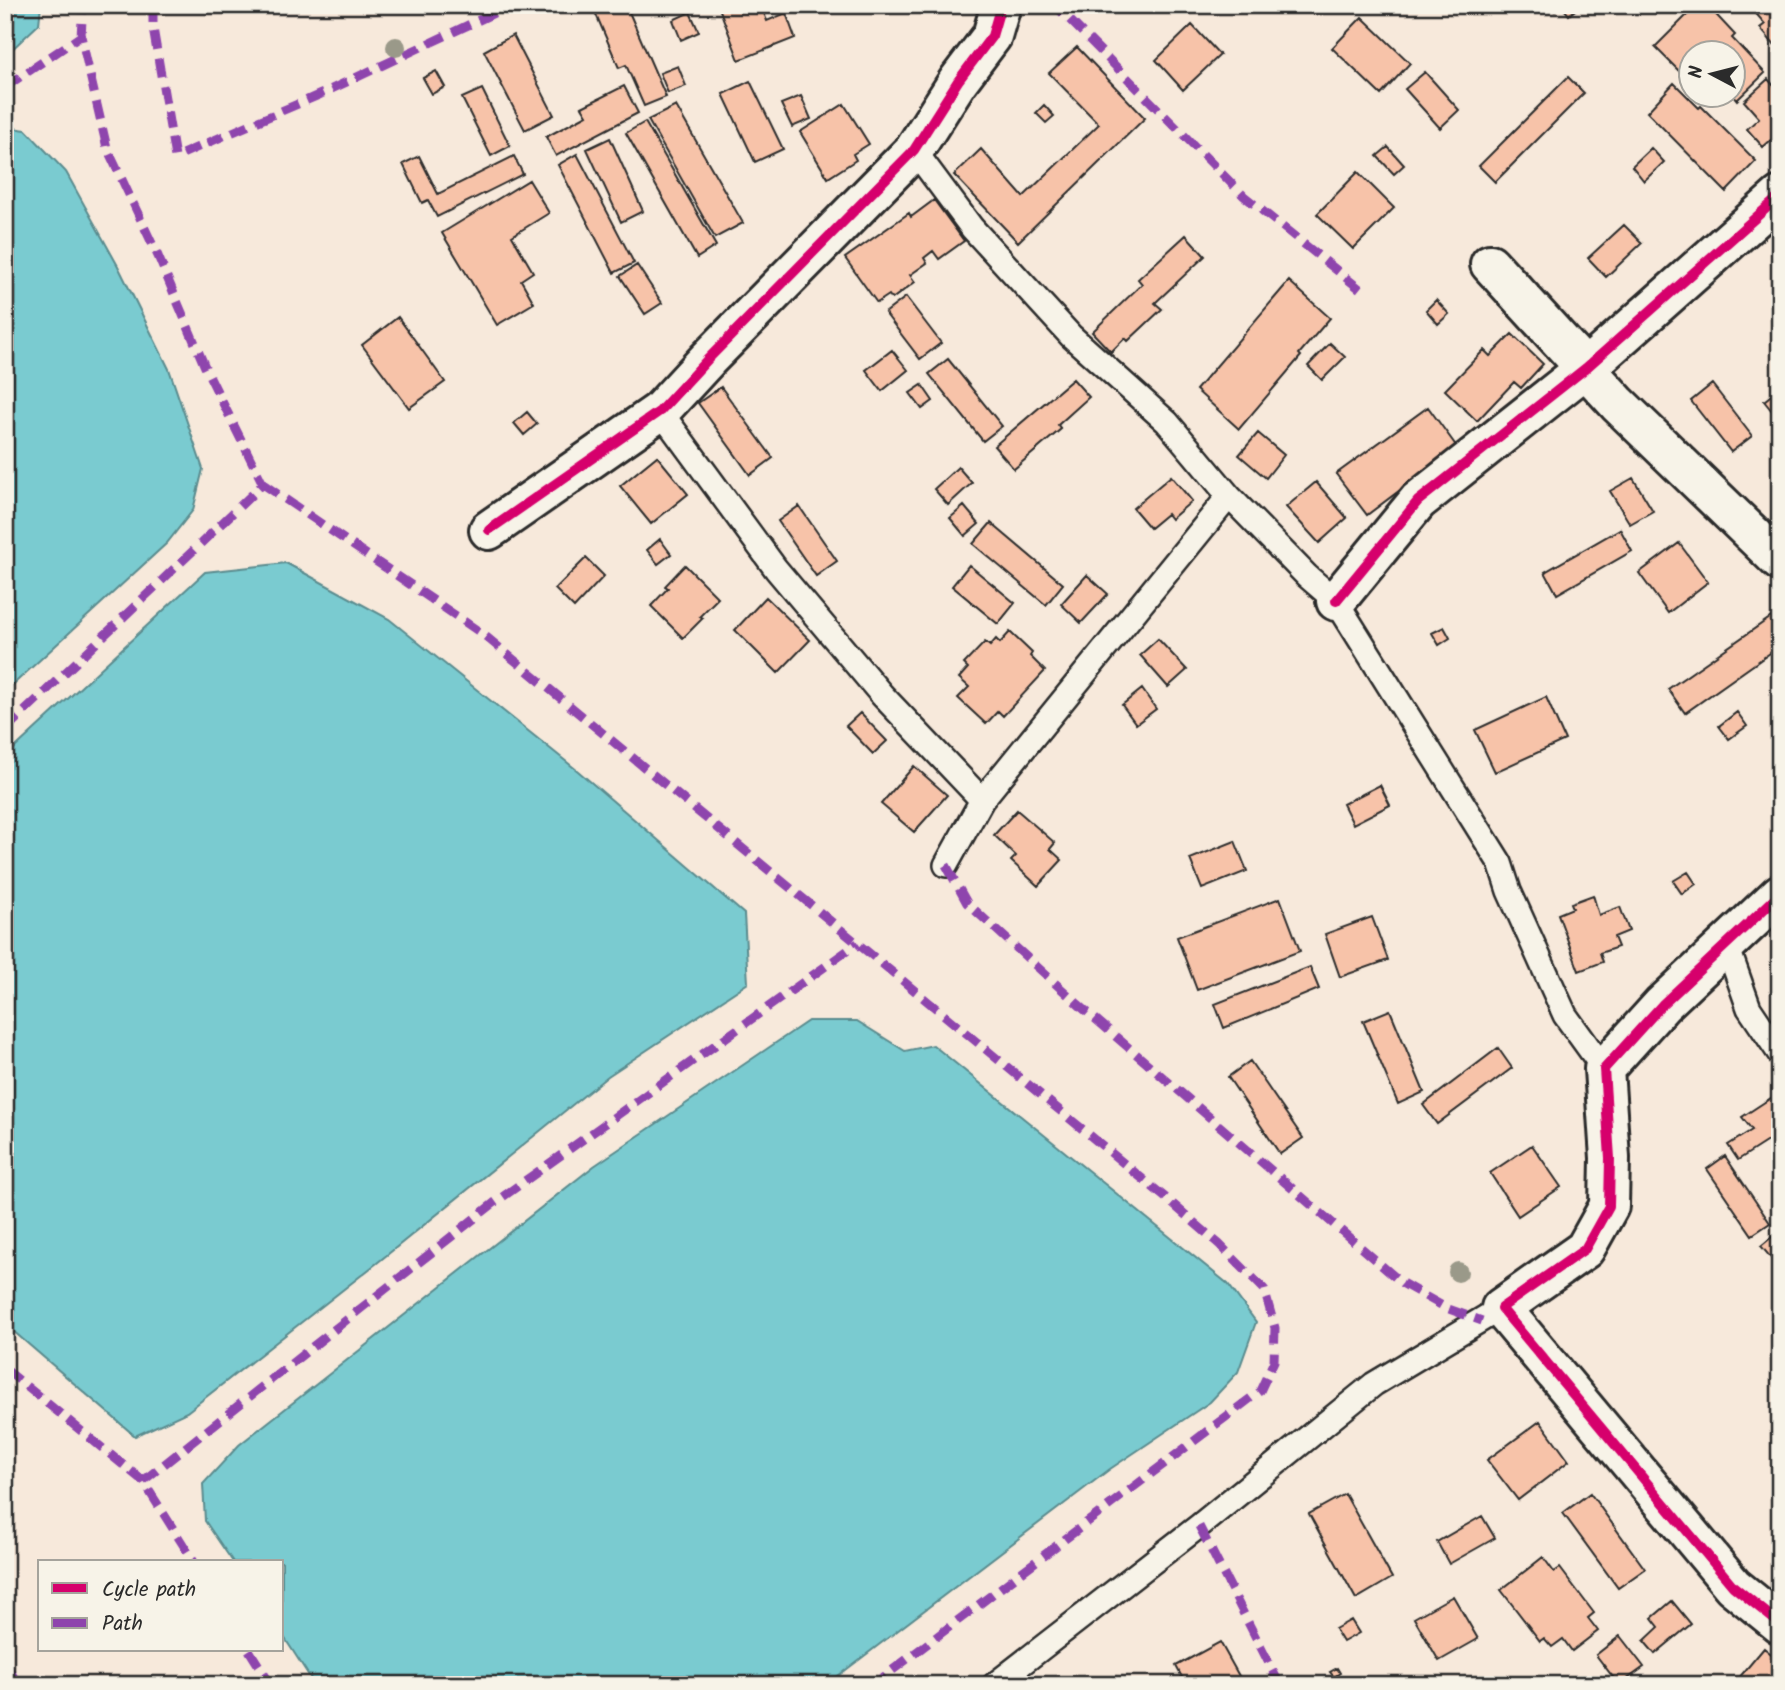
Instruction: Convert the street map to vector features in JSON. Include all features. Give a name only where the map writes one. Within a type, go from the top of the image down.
[{"type":"street","points":[[489,530],[660,411],[914,150],[958,81],[992,36],[1001,5]]},
{"type":"street","points":[[1336,601],[1418,501],[1586,368],[1780,196]]},
{"type":"street","points":[[1490,264],[1618,404],[1780,561]]},
{"type":"street","points":[[1780,894],[1662,1005],[1604,1069],[1610,1158],[1609,1206],[1585,1249],[1501,1308],[1732,1586],[1780,1624]]},
{"type":"lane","points":[[914,150],[972,228],[1071,336],[1167,422],[1229,496],[1307,576],[1336,601],[1500,863],[1509,891],[1565,1015],[1604,1069]]},
{"type":"lane","points":[[660,411],[776,569],[882,695],[982,800]]},
{"type":"lane","points":[[946,865],[982,800],[1229,496]]},
{"type":"lane","points":[[1726,943],[1749,1008],[1780,1054]]},
{"type":"lane","points":[[994,1685],[1199,1526],[1374,1384],[1501,1308]]},
{"type":"water","points":[[5,5],[41,5],[39,24],[5,56]]},
{"type":"water","points":[[5,127],[26,130],[66,172],[118,266],[169,369],[203,469],[193,510],[167,543],[5,692]]},
{"type":"water","points":[[286,563],[389,619],[578,771],[744,914],[748,983],[608,1076],[187,1412],[135,1436],[5,1324],[5,757],[205,572]]},
{"type":"water","points":[[808,1021],[857,1021],[905,1051],[933,1045],[1228,1284],[1256,1322],[1238,1372],[1210,1402],[1110,1469],[826,1685],[315,1685],[284,1637],[284,1560],[232,1560],[205,1521],[203,1484],[239,1445],[594,1166]]},
{"type":"building","points":[[592,5],[626,5],[666,97],[644,106],[626,65],[619,68]]},
{"type":"building","points":[[718,5],[761,5],[767,21],[786,13],[795,38],[739,60]]},
{"type":"building","points":[[1550,5],[1561,5],[1555,11]]},
{"type":"building","points":[[1561,5],[1581,5],[1569,15]]},
{"type":"building","points":[[1584,5],[1599,5],[1590,12]]},
{"type":"building","points":[[1697,5],[1707,5],[1735,35],[1732,38],[1676,38],[1676,68],[1655,47]]},
{"type":"building","points":[[1758,5],[1780,5],[1780,52],[1760,28],[1765,24],[1753,10]]},
{"type":"building","points":[[690,12],[699,32],[681,40],[673,20]]},
{"type":"building","points":[[1362,17],[1410,63],[1381,95],[1332,48]]},
{"type":"building","points":[[1192,25],[1220,55],[1183,90],[1156,60]]},
{"type":"building","points":[[513,35],[554,115],[525,130],[484,51]]},
{"type":"building","points":[[1077,47],[1145,118],[1018,242],[954,175],[981,149],[1023,197],[1099,124],[1049,73]]},
{"type":"building","points":[[1746,53],[1765,73],[1746,91]]},
{"type":"building","points":[[678,66],[686,86],[668,93],[660,73]]},
{"type":"building","points":[[436,71],[445,87],[432,94],[423,78]]},
{"type":"building","points":[[1425,72],[1459,110],[1440,128],[1405,89]]},
{"type":"building","points":[[1568,77],[1584,93],[1495,182],[1479,166]]},
{"type":"building","points":[[1768,79],[1780,93],[1780,132],[1763,147],[1747,129],[1759,118],[1746,103],[1746,99]]},
{"type":"building","points":[[750,81],[783,149],[755,162],[723,94]]},
{"type":"building","points":[[1674,83],[1676,108],[1703,108],[1756,161],[1726,192],[1647,112]]},
{"type":"building","points":[[624,86],[638,113],[556,156],[546,137],[587,115],[582,107]]},
{"type":"building","points":[[482,89],[510,146],[491,156],[462,98]]},
{"type":"building","points":[[801,96],[811,119],[792,127],[781,104]]},
{"type":"building","points":[[844,104],[869,144],[853,154],[856,160],[828,178],[800,132]]},
{"type":"building","points":[[1044,105],[1054,116],[1046,123],[1036,113]]},
{"type":"building","points":[[676,106],[743,223],[715,238],[648,120]]},
{"type":"building","points":[[645,122],[716,246],[697,258],[626,133]]},
{"type":"building","points":[[610,138],[643,211],[621,222],[587,149]]},
{"type":"building","points":[[1388,147],[1404,165],[1394,174],[1377,156]]},
{"type":"building","points":[[1651,148],[1664,162],[1644,181],[1632,166]]},
{"type":"building","points":[[577,154],[634,263],[614,273],[558,165]]},
{"type":"building","points":[[419,156],[438,194],[514,156],[523,174],[437,217],[428,200],[422,203],[403,164]]},
{"type":"building","points":[[1358,172],[1394,208],[1353,249],[1317,214]]},
{"type":"building","points":[[529,180],[549,213],[512,236],[533,272],[521,280],[534,303],[497,325],[442,233]]},
{"type":"building","points":[[934,200],[964,241],[939,259],[933,251],[924,258],[927,263],[910,275],[915,282],[892,299],[889,295],[877,303],[845,258],[909,213],[911,217]]},
{"type":"building","points":[[1624,225],[1642,243],[1606,277],[1588,258]]},
{"type":"building","points":[[1186,235],[1205,256],[1155,303],[1162,309],[1128,341],[1125,338],[1111,352],[1092,332],[1142,284],[1138,279]]},
{"type":"building","points":[[637,265],[662,303],[645,314],[620,276]]},
{"type":"building","points":[[1289,281],[1330,318],[1239,429],[1196,390]]},
{"type":"building","points":[[906,297],[941,343],[920,359],[885,313]]},
{"type":"building","points":[[1436,300],[1449,314],[1438,324],[1426,310]]},
{"type":"building","points":[[398,317],[445,382],[409,408],[362,345]]},
{"type":"building","points":[[1512,334],[1543,364],[1521,388],[1514,382],[1477,421],[1445,390],[1484,350],[1490,356]]},
{"type":"building","points":[[1330,343],[1345,357],[1322,380],[1308,366]]},
{"type":"building","points":[[892,350],[908,370],[882,391],[866,370]]},
{"type":"building","points":[[948,359],[1002,426],[983,441],[929,374]]},
{"type":"building","points":[[1073,379],[1089,397],[1058,425],[1061,429],[1014,469],[994,446]]},
{"type":"building","points":[[1712,384],[1752,436],[1731,452],[1691,401]]},
{"type":"building","points":[[922,385],[933,401],[922,409],[910,393]]},
{"type":"building","points":[[721,387],[773,458],[750,475],[698,403]]},
{"type":"building","points":[[1780,388],[1780,421],[1764,401]]},
{"type":"building","points":[[1428,407],[1457,447],[1367,515],[1336,474]]},
{"type":"building","points":[[527,412],[537,424],[524,435],[514,423]]},
{"type":"building","points":[[1258,433],[1284,455],[1266,478],[1239,455]]},
{"type":"building","points":[[657,456],[688,494],[651,524],[620,486]]},
{"type":"building","points":[[958,467],[972,483],[948,505],[934,489]]},
{"type":"building","points":[[1171,476],[1192,501],[1171,519],[1167,514],[1150,528],[1133,508]]},
{"type":"building","points":[[1633,478],[1653,511],[1630,524],[1610,491]]},
{"type":"building","points":[[1316,482],[1347,518],[1319,543],[1286,507]]},
{"type":"building","points":[[799,506],[837,561],[816,576],[778,521]]},
{"type":"building","points":[[964,506],[979,524],[965,536],[950,518]]},
{"type":"building","points":[[991,523],[1063,584],[1046,605],[973,544]]},
{"type":"building","points":[[1620,529],[1632,551],[1557,594],[1545,572]]},
{"type":"building","points":[[660,539],[671,554],[658,564],[647,550]]},
{"type":"building","points":[[1679,543],[1708,582],[1668,613],[1639,573]]},
{"type":"building","points":[[586,558],[604,576],[574,608],[555,589]]},
{"type":"building","points":[[685,565],[718,598],[683,638],[651,606]]},
{"type":"building","points":[[969,565],[1015,603],[998,624],[952,586]]},
{"type":"building","points":[[1087,575],[1108,594],[1081,623],[1061,604]]},
{"type":"building","points":[[766,597],[810,640],[778,673],[735,630]]},
{"type":"building","points":[[1780,611],[1780,646],[1685,713],[1668,689]]},
{"type":"building","points":[[1444,627],[1450,638],[1439,645],[1432,633]]},
{"type":"building","points":[[1010,632],[1032,653],[1030,656],[1045,671],[1003,716],[998,711],[986,724],[958,698],[969,687],[959,678],[968,668],[964,664],[985,642],[990,646],[996,639],[1000,643]]},
{"type":"building","points":[[1158,639],[1187,670],[1168,687],[1140,655]]},
{"type":"building","points":[[1142,689],[1156,709],[1136,724],[1122,705]]},
{"type":"building","points":[[1546,697],[1565,740],[1495,772],[1475,730]]},
{"type":"building","points":[[1737,712],[1747,726],[1729,739],[1719,726]]},
{"type":"building","points":[[860,713],[887,741],[873,754],[846,726]]},
{"type":"building","points":[[914,766],[947,795],[914,832],[881,804]]},
{"type":"building","points":[[1380,785],[1390,805],[1353,824],[1343,804]]},
{"type":"building","points":[[1017,810],[1055,843],[1050,849],[1062,860],[1038,886],[1011,861],[1016,856],[994,835]]},
{"type":"building","points":[[1235,841],[1247,871],[1202,889],[1190,859]]},
{"type":"building","points":[[1688,872],[1696,884],[1682,894],[1673,881]]},
{"type":"building","points":[[1593,895],[1599,915],[1620,907],[1629,931],[1614,937],[1618,947],[1600,953],[1603,962],[1579,971],[1558,914],[1573,908],[1571,903]]},
{"type":"building","points":[[1280,898],[1300,951],[1197,990],[1177,937]]},
{"type":"building","points":[[1372,917],[1388,960],[1340,977],[1325,934]]},
{"type":"building","points":[[1310,967],[1319,989],[1224,1028],[1215,1004]]},
{"type":"building","points":[[1390,1010],[1424,1092],[1398,1104],[1363,1021]]},
{"type":"building","points":[[1498,1048],[1512,1068],[1437,1124],[1423,1105]]},
{"type":"building","points":[[1250,1061],[1303,1138],[1280,1154],[1228,1077]]},
{"type":"building","points":[[1780,1092],[1780,1133],[1738,1160],[1728,1145],[1752,1130],[1742,1117]]},
{"type":"building","points":[[1532,1145],[1561,1187],[1518,1216],[1490,1173]]},
{"type":"building","points":[[1725,1156],[1770,1223],[1752,1235],[1707,1169]]},
{"type":"building","points":[[1778,1232],[1780,1234],[1780,1269],[1761,1246]]},
{"type":"building","points":[[1540,1421],[1569,1461],[1518,1500],[1487,1460]]},
{"type":"building","points":[[1590,1493],[1645,1569],[1618,1588],[1563,1513]]},
{"type":"building","points":[[1345,1494],[1392,1578],[1356,1599],[1309,1514]]},
{"type":"building","points":[[1482,1516],[1495,1538],[1449,1564],[1437,1542]]},
{"type":"building","points":[[1543,1557],[1554,1572],[1560,1568],[1594,1613],[1588,1618],[1598,1631],[1572,1651],[1563,1639],[1552,1647],[1544,1638],[1540,1641],[1501,1590]]},
{"type":"building","points":[[1453,1596],[1478,1639],[1439,1661],[1414,1618]]},
{"type":"building","points":[[1672,1601],[1691,1624],[1655,1654],[1644,1641],[1659,1627],[1652,1618]]},
{"type":"building","points":[[1351,1620],[1359,1633],[1343,1642],[1335,1629]]},
{"type":"building","points":[[1620,1636],[1644,1667],[1619,1685],[1596,1655]]},
{"type":"building","points":[[1220,1642],[1244,1685],[1186,1685],[1176,1666]]},
{"type":"building","points":[[1764,1648],[1780,1661],[1780,1685],[1733,1685]]},
{"type":"building","points":[[1337,1668],[1340,1673],[1334,1677],[1330,1672]]},
{"type":"marked path","points":[[5,730],[263,484],[205,367],[158,256],[107,148],[81,36],[83,5]]},
{"type":"marked path","points":[[153,5],[153,28],[175,157],[321,94],[511,5]]},
{"type":"marked path","points":[[1048,5],[1059,9],[1244,196],[1360,289]]},
{"type":"marked path","points":[[5,87],[81,36]]},
{"type":"marked path","points":[[263,484],[484,635],[1167,1199],[1219,1244],[1264,1289],[1275,1328],[1274,1361],[1260,1391],[873,1685]]},
{"type":"marked path","points":[[946,865],[967,903],[1078,1004],[1402,1283],[1446,1308],[1482,1321]]},
{"type":"marked path","points":[[143,1481],[494,1203],[858,943]]},
{"type":"marked path","points":[[5,1369],[143,1481],[193,1560]]},
{"type":"marked path","points":[[1199,1526],[1280,1685]]},
{"type":"marked path","points":[[250,1652],[271,1685]]},
{"type":"marked path","points":[[5,1662],[18,1685]]},
{"type":"cycle path","points":[[489,530],[660,411],[914,150],[958,81],[992,36],[1001,5]]},
{"type":"cycle path","points":[[1336,601],[1418,501],[1586,368],[1780,196]]},
{"type":"cycle path","points":[[1780,894],[1662,1005],[1604,1069],[1610,1158],[1609,1206],[1585,1249],[1501,1308],[1733,1586],[1780,1624]]}]
